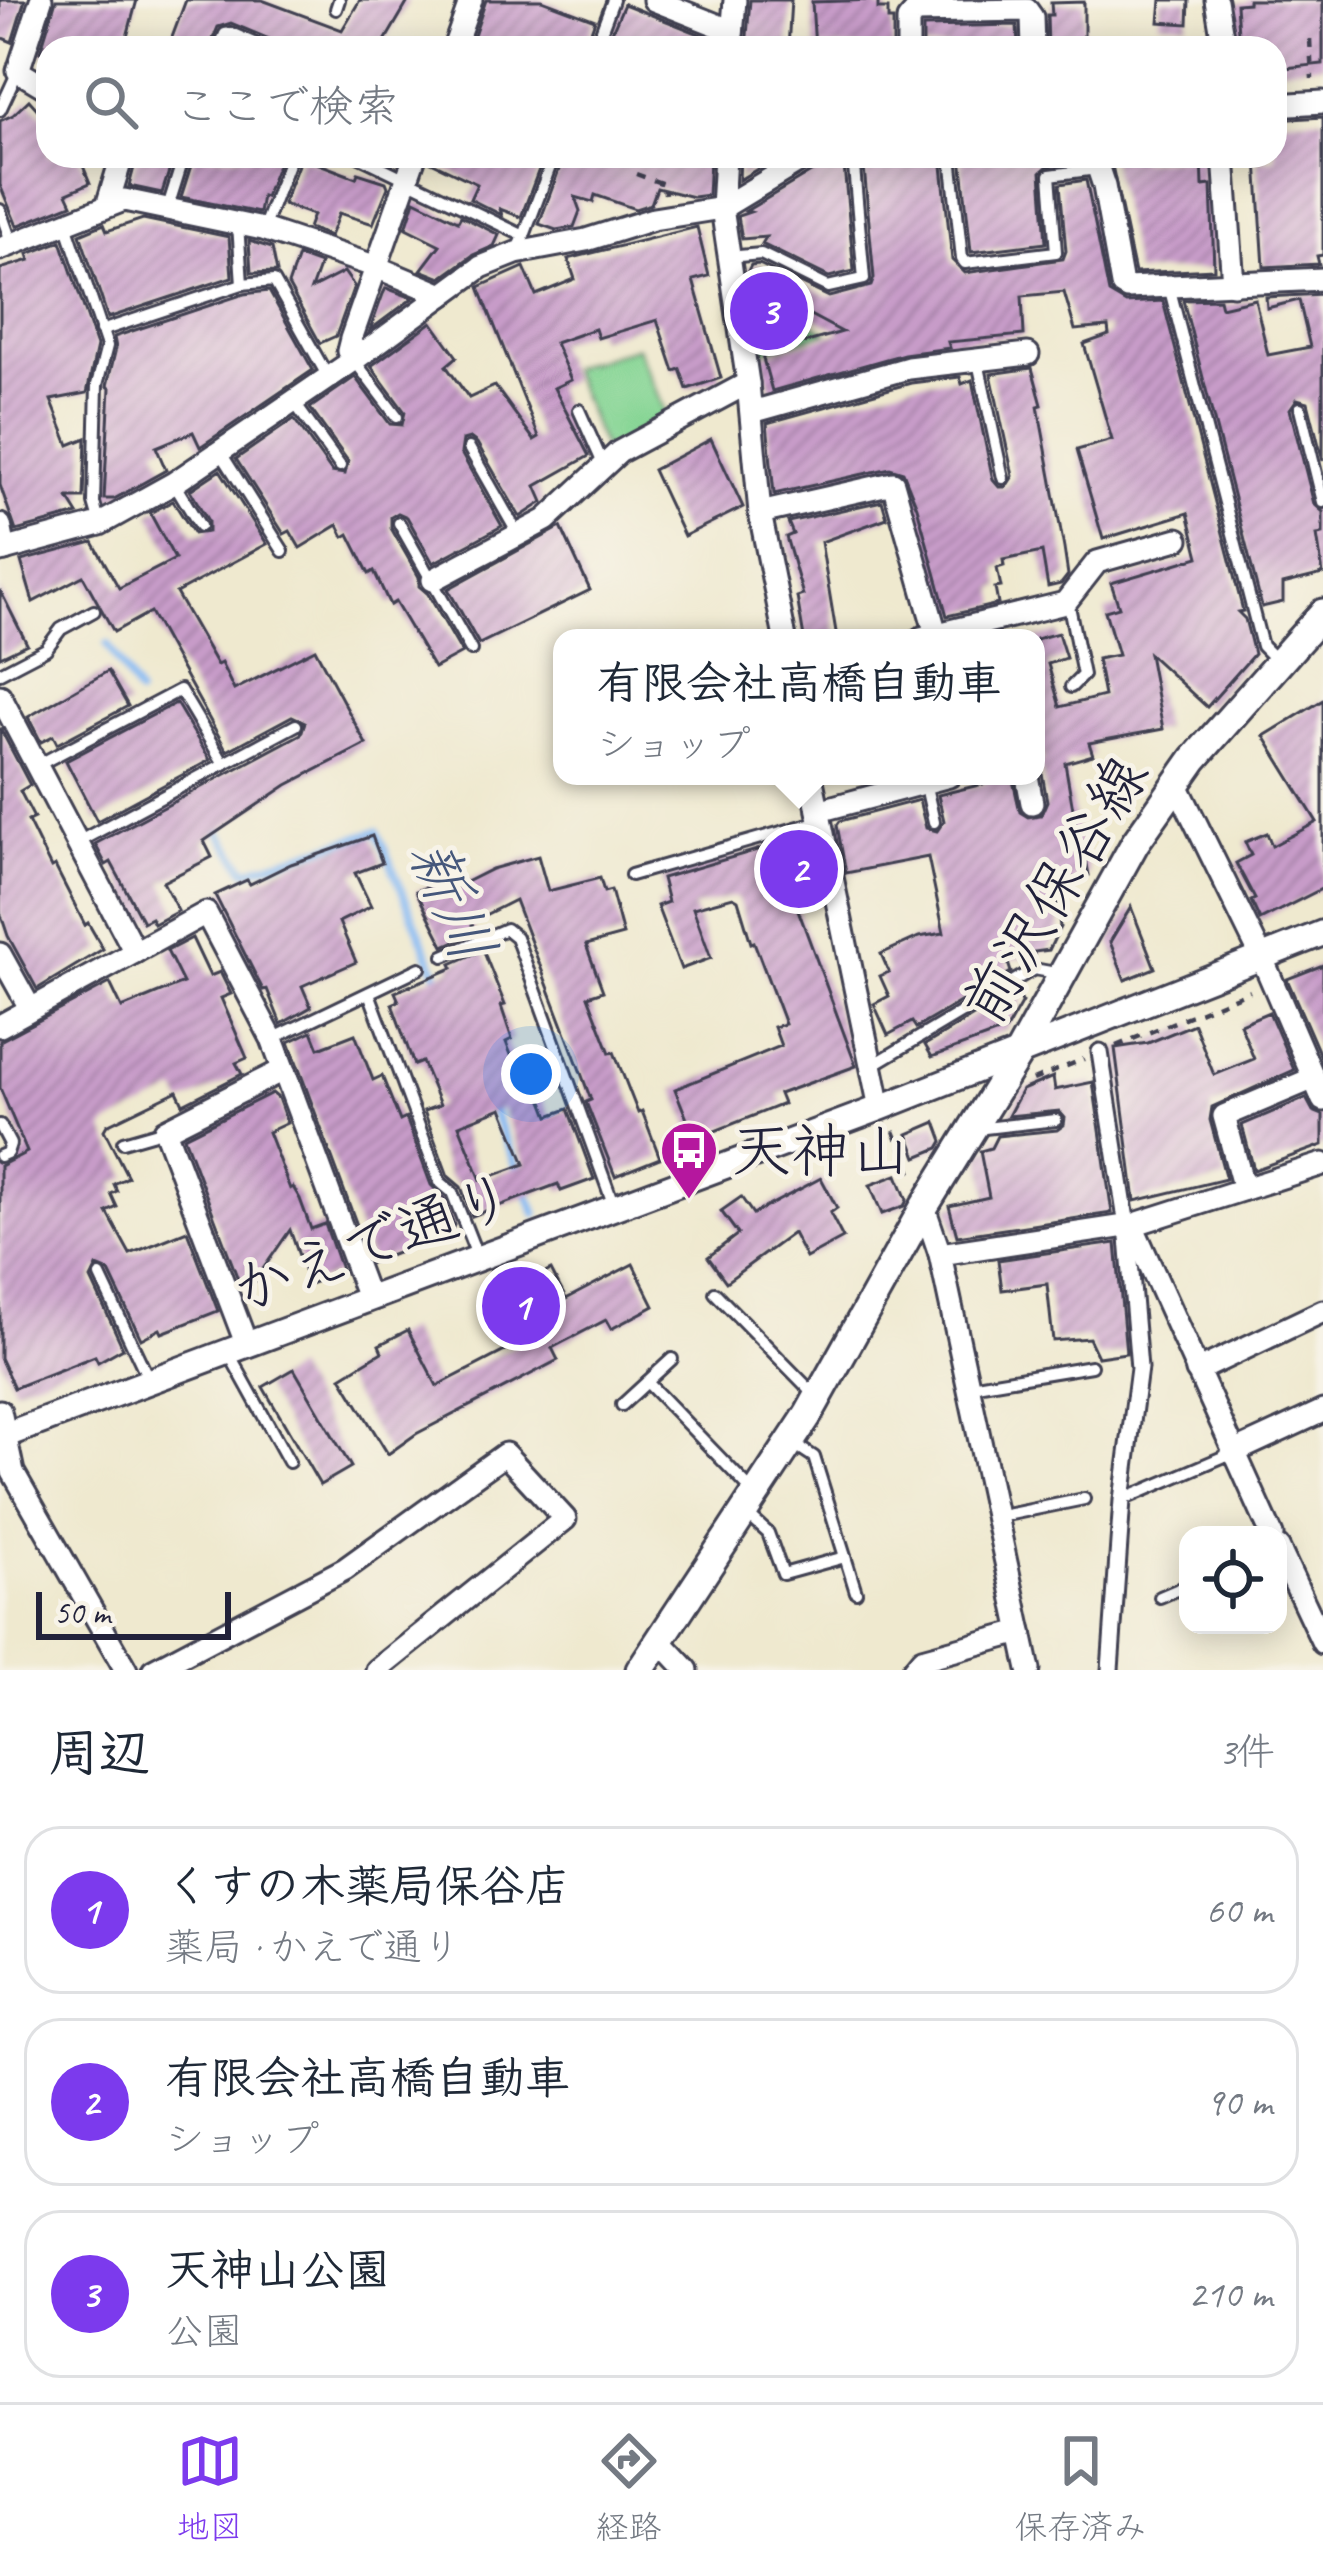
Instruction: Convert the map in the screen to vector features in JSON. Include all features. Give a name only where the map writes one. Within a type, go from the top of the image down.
[{"type":"main road","name":"前沢保谷線","points":[[640,1670],[818,1397],[920,1198],[975,1129],[1135,843],[1176,783],[1323,613]]},
{"type":"street","points":[[36,81],[18,71],[41,0]]},
{"type":"street","points":[[458,36],[472,0]]},
{"type":"street","points":[[654,0],[726,36]]},
{"type":"street","points":[[732,36],[735,0]]},
{"type":"street","points":[[1216,0],[1222,36]]},
{"type":"street","points":[[908,36],[908,20],[915,12],[1027,10],[1032,16],[1033,36]]},
{"type":"street","points":[[1287,104],[1318,102]]},
{"type":"street","points":[[107,206],[118,168]]},
{"type":"street","points":[[353,360],[348,352],[411,168]]},
{"type":"street","points":[[724,168],[722,208],[752,412],[760,513],[783,629]]},
{"type":"street","points":[[0,525],[2,550],[100,524],[221,453],[520,244],[586,240],[663,218],[722,208],[788,168]]},
{"type":"street","points":[[1097,168],[1122,284],[1127,288],[1323,279]]},
{"type":"street","points":[[1225,168],[1233,284]]},
{"type":"street","points":[[6,247],[124,200],[263,229],[443,295]]},
{"type":"street","points":[[752,412],[908,368],[1028,354]]},
{"type":"street","points":[[433,580],[545,520],[619,452],[748,383]]},
{"type":"street","points":[[760,513],[893,483],[926,629]]},
{"type":"street","points":[[957,629],[1068,602],[1097,562],[1178,539]]},
{"type":"street","points":[[0,696],[135,952]]},
{"type":"street","points":[[1176,783],[1262,958],[1323,1100]]},
{"type":"street","points":[[813,785],[880,1108]]},
{"type":"street","points":[[819,816],[916,785]]},
{"type":"street","points":[[1029,785],[1032,803]]},
{"type":"street","points":[[0,1026],[206,913],[272,1039],[368,1298]]},
{"type":"street","points":[[1019,1053],[1323,933]]},
{"type":"street","points":[[0,954],[30,1008]]},
{"type":"street","points":[[1100,1052],[1130,1225],[1138,1368],[1122,1500],[1110,1670]]},
{"type":"street","name":"かえで通り","points":[[2,1427],[149,1380],[1019,1053]]},
{"type":"street","points":[[237,1347],[165,1130],[281,1071]]},
{"type":"street","points":[[1244,1190],[1224,1116],[1314,1078]]},
{"type":"street","points":[[940,1254],[1130,1225],[1323,1164]]},
{"type":"street","points":[[920,1198],[940,1254],[1029,1670]]},
{"type":"street","points":[[1130,1225],[1268,1526]]},
{"type":"street","points":[[1197,1371],[1323,1311]]},
{"type":"street","points":[[1232,1454],[1323,1412]]},
{"type":"street","points":[[2,1427],[13,1472],[127,1670]]},
{"type":"street","points":[[153,1670],[345,1569],[505,1454],[565,1519],[377,1670]]},
{"type":"street","points":[[1287,1567],[1323,1643]]},
{"type":"street","points":[[913,1670],[922,1659],[1021,1632]]},
{"type":"street","points":[[660,1641],[687,1670]]},
{"type":"lane","points":[[600,36],[613,0]]},
{"type":"lane","points":[[0,110],[18,71]]},
{"type":"lane","points":[[168,207],[180,168]]},
{"type":"lane","points":[[263,229],[286,168]]},
{"type":"lane","points":[[382,168],[520,244],[549,168]]},
{"type":"lane","points":[[728,257],[760,254],[828,287],[864,279],[854,168]]},
{"type":"lane","points":[[952,168],[965,263],[1056,252],[1050,175],[1077,168]]},
{"type":"lane","points":[[0,210],[6,247]]},
{"type":"lane","points":[[65,221],[106,350],[97,385],[94,503],[100,524]]},
{"type":"lane","points":[[238,224],[242,284]]},
{"type":"lane","points":[[101,331],[242,284],[274,281],[328,376]]},
{"type":"lane","points":[[1169,286],[1262,646],[1279,663]]},
{"type":"lane","points":[[353,360],[397,417]]},
{"type":"lane","points":[[978,362],[1003,478]]},
{"type":"lane","points":[[293,401],[340,466]]},
{"type":"lane","points":[[1300,408],[1323,502]]},
{"type":"lane","points":[[579,410],[604,466]]},
{"type":"lane","points":[[469,448],[518,534]]},
{"type":"lane","points":[[221,453],[283,551]]},
{"type":"lane","points":[[174,483],[200,526]]},
{"type":"lane","points":[[399,523],[471,650]]},
{"type":"lane","points":[[1068,602],[1084,675],[1071,687]]},
{"type":"lane","points":[[0,673],[46,649],[61,629],[94,610]]},
{"type":"lane","points":[[38,765],[180,690],[224,764]]},
{"type":"lane","points":[[78,842],[296,725]]},
{"type":"lane","points":[[926,785],[934,822]]},
{"type":"lane","points":[[631,875],[819,816]]},
{"type":"lane","points":[[444,956],[506,929],[516,938],[614,1207]]},
{"type":"lane","points":[[272,1039],[420,968]]},
{"type":"lane","points":[[871,1067],[1034,969],[1061,974]]},
{"type":"lane","points":[[369,993],[440,1182],[452,1192],[478,1258]]},
{"type":"lane","points":[[975,1129],[1056,1120]]},
{"type":"lane","points":[[0,1125],[10,1144],[8,1153],[0,1156]]},
{"type":"lane","points":[[123,1142],[165,1130]]},
{"type":"lane","points":[[100,1276],[149,1380]]},
{"type":"lane","points":[[715,1293],[818,1397]]},
{"type":"lane","points":[[237,1347],[290,1462]]},
{"type":"lane","points":[[622,1406],[672,1359]]},
{"type":"lane","points":[[970,1386],[1091,1366]]},
{"type":"lane","points":[[647,1382],[744,1486],[783,1574],[845,1557]]},
{"type":"lane","points":[[790,1442],[814,1457],[856,1592]]},
{"type":"lane","points":[[1122,1500],[1232,1454]]},
{"type":"lane","points":[[996,1517],[1084,1498]]},
{"type":"lane","points":[[1160,1597],[1179,1589]]},
{"type":"path","points":[[1310,39],[1318,102]]},
{"type":"path","points":[[636,174],[664,184],[663,218]]},
{"type":"path","points":[[909,1126],[894,1131],[920,1198]]},
{"type":"green space","points":[[747,289],[827,332],[757,353]]},
{"type":"green space","points":[[637,347],[668,419],[606,455],[570,368]]},
{"type":"building","points":[[0,0],[25,0],[12,42],[0,37]]},
{"type":"building","points":[[56,0],[137,0],[127,36],[45,36]]},
{"type":"building","points":[[186,0],[262,0],[342,30],[360,0],[409,0],[388,36],[262,36],[231,23],[218,27],[214,36],[172,36]]},
{"type":"building","points":[[486,0],[542,0],[595,20],[589,36],[474,36]]},
{"type":"building","points":[[750,0],[791,0],[789,36],[747,36]]},
{"type":"building","points":[[878,0],[878,9],[888,9],[888,20],[893,20],[893,36],[814,36],[812,2]]},
{"type":"building","points":[[1161,0],[1189,0],[1188,24],[1159,22]]},
{"type":"building","points":[[1323,0],[1323,64],[1287,68],[1287,36],[1238,36],[1236,4]]},
{"type":"building","points":[[1084,2],[1084,36],[1048,36],[1051,3]]},
{"type":"building","points":[[624,4],[704,36],[610,36]]},
{"type":"building","points":[[1017,25],[1017,36],[923,36],[923,27]]},
{"type":"building","points":[[29,100],[36,108],[36,168],[84,168],[90,183],[67,193],[72,204],[17,226],[0,185],[0,121]]},
{"type":"building","points":[[1323,117],[1323,255],[1317,256],[1319,264],[1264,267],[1258,168],[1287,168],[1287,119]]},
{"type":"building","points":[[134,168],[170,168],[162,193],[129,186]]},
{"type":"building","points":[[190,168],[276,168],[259,213],[181,197]]},
{"type":"building","points":[[297,168],[330,168],[356,178],[358,173],[386,182],[388,187],[373,224],[339,213],[330,236],[308,228],[313,215],[283,204]]},
{"type":"building","points":[[444,168],[539,168],[521,217],[500,209],[502,215],[470,199],[477,184]]},
{"type":"building","points":[[560,168],[709,168],[708,195],[693,197],[657,188],[651,204],[635,209],[595,195],[593,202],[575,197],[580,211],[574,227],[556,230],[539,224]]},
{"type":"building","points":[[740,168],[759,168],[739,180]]},
{"type":"building","points":[[844,168],[854,271],[829,277],[762,244],[766,237],[742,239],[738,216],[816,169]]},
{"type":"building","points":[[864,168],[942,168],[952,260],[965,273],[1063,259],[1060,184],[1086,180],[1109,293],[1126,303],[1163,301],[1243,611],[1238,612],[1245,619],[1254,654],[1207,707],[1149,654],[1163,729],[1089,743],[1093,755],[1065,763],[1089,875],[1074,878],[1068,892],[1056,895],[1060,927],[1049,950],[1007,960],[1011,972],[916,1028],[912,1022],[888,1035],[874,1004],[889,996],[880,976],[889,972],[881,954],[919,937],[944,933],[928,857],[846,873],[837,825],[919,800],[926,828],[937,831],[944,821],[938,795],[979,785],[1014,785],[1020,812],[1028,817],[1041,815],[1047,801],[1045,637],[1058,633],[1066,658],[1048,664],[1060,707],[1104,696],[1097,659],[1118,655],[1105,611],[1119,607],[1111,583],[1199,557],[1188,513],[1103,539],[1077,450],[1112,440],[1084,344],[1109,335],[1108,327],[1075,330],[1064,292],[1022,296],[1024,335],[948,342],[950,348],[904,354],[772,391],[762,355],[842,332],[748,282],[751,265],[759,264],[829,297],[871,286]]},
{"type":"building","points":[[962,168],[1046,168],[1041,172],[1046,243],[971,252]]},
{"type":"building","points":[[1113,168],[1202,168],[1203,186],[1211,185],[1214,269],[1135,273]]},
{"type":"building","points":[[415,200],[499,235],[494,246],[441,278],[421,270],[440,245],[406,228]]},
{"type":"building","points":[[143,219],[229,237],[232,277],[108,318],[80,234],[104,224],[107,231]]},
{"type":"building","points":[[697,227],[709,276],[693,280],[721,378],[687,389],[680,369],[674,371],[657,320],[598,338],[595,329],[555,343],[571,380],[554,388],[589,456],[536,486],[543,502],[520,517],[477,443],[463,440],[461,453],[502,526],[433,563],[407,517],[398,513],[391,517],[391,528],[419,577],[419,586],[462,653],[434,668],[395,602],[390,605],[374,571],[369,574],[349,534],[344,537],[338,525],[300,548],[290,531],[284,534],[236,459],[294,419],[332,472],[345,474],[348,461],[310,408],[355,377],[390,424],[402,425],[405,412],[371,366],[432,322],[457,357],[446,366],[469,398],[495,386],[534,440],[539,437],[479,287],[524,267],[536,295],[575,279],[568,259]]},
{"type":"building","points":[[61,241],[97,346],[87,393],[51,400],[69,445],[86,438],[84,498],[68,498],[78,514],[16,531],[0,485],[0,269],[30,260],[28,254]]},
{"type":"building","points":[[249,241],[272,248],[277,272],[251,273]]},
{"type":"building","points":[[298,256],[320,264],[311,289],[344,272],[354,286],[336,336],[320,343],[288,285]]},
{"type":"building","points":[[386,288],[413,298],[370,330],[383,294]]},
{"type":"building","points":[[269,291],[313,370],[200,447],[193,432],[156,447],[166,470],[114,499],[104,499],[107,386],[114,337],[244,294]]},
{"type":"building","points":[[1323,294],[1323,461],[1308,402],[1297,399],[1290,409],[1314,504],[1323,512],[1323,534],[1317,535],[1323,574],[1283,584],[1283,602],[1262,607],[1183,300],[1219,299],[1221,307],[1255,299],[1268,355],[1310,347],[1299,300],[1267,308],[1266,297]]},
{"type":"building","points":[[1032,368],[1068,575],[1061,584],[1048,587],[1042,552],[1003,560],[1004,566],[997,568],[998,604],[947,616],[903,472],[890,468],[774,494],[767,423],[911,383],[960,377],[962,384],[972,380],[993,480],[1006,487],[1013,476],[991,374]]},
{"type":"building","points":[[711,439],[743,507],[684,536],[653,470]]},
{"type":"building","points":[[220,470],[267,544],[176,593],[234,690],[315,649],[366,744],[287,785],[204,841],[212,857],[163,882],[178,911],[154,924],[151,918],[143,922],[111,862],[106,865],[95,844],[301,734],[305,722],[292,716],[227,751],[150,612],[114,632],[83,576],[33,602],[21,561],[93,542],[119,588],[175,559],[150,513],[173,501],[194,534],[208,532],[208,521],[190,490]]},
{"type":"building","points":[[882,501],[887,518],[821,542],[836,629],[802,629],[797,597],[803,595],[786,537],[793,534],[788,522]]},
{"type":"building","points":[[561,527],[590,590],[479,644],[448,589]]},
{"type":"building","points":[[0,590],[27,644],[0,657]]},
{"type":"building","points":[[108,671],[128,706],[57,744],[53,736],[41,742],[28,717]]},
{"type":"building","points":[[1323,700],[1323,888],[1260,920],[1236,863],[1251,855],[1245,842],[1267,833],[1272,846],[1317,822],[1264,736]]},
{"type":"building","points":[[176,703],[210,760],[97,821],[66,761]]},
{"type":"building","points":[[0,728],[30,785],[20,791],[34,818],[28,821],[51,868],[55,866],[103,949],[37,989],[0,912]]},
{"type":"building","points":[[808,835],[821,896],[797,907],[856,1066],[779,1094],[783,1104],[695,1139],[675,1089],[781,1046],[774,1027],[785,1024],[733,897],[693,908],[711,958],[681,969],[657,906],[668,902],[662,878]]},
{"type":"building","points":[[372,836],[382,863],[355,873],[371,906],[339,922],[356,962],[302,986],[311,1007],[281,1024],[215,895]]},
{"type":"building","points":[[538,856],[548,891],[600,878],[604,892],[611,890],[623,935],[586,945],[603,991],[588,996],[660,1158],[615,1176],[515,900],[471,922],[475,932],[444,946],[416,891],[437,883],[442,894],[492,869]]},
{"type":"building","points":[[1131,907],[1155,968],[1125,980],[1110,942]]},
{"type":"building","points":[[192,938],[210,976],[220,972],[231,994],[221,998],[247,1058],[236,1063],[242,1074],[183,1104],[177,1091],[107,1125],[104,1130],[128,1177],[114,1184],[117,1191],[111,1194],[117,1207],[107,1212],[130,1254],[187,1231],[218,1311],[141,1339],[109,1272],[97,1267],[91,1279],[123,1348],[98,1362],[95,1356],[14,1388],[0,1358],[0,1166],[27,1152],[0,1088],[0,1041],[110,983],[122,1008],[183,983],[167,951]]},
{"type":"building","points":[[483,950],[505,1005],[501,1006],[512,1039],[506,1042],[526,1093],[538,1088],[549,1116],[568,1109],[594,1179],[561,1191],[558,1184],[472,1216],[461,1187],[448,1176],[424,1111],[440,1105],[422,1062],[414,1065],[392,1004],[399,1001],[395,992],[453,968],[451,964]],"holes":[[[502,1108],[525,1164],[481,1180],[459,1125]]]},
{"type":"building","points":[[1323,965],[1323,1062],[1287,979]]},
{"type":"building","points":[[1017,990],[1022,1002],[1006,1030],[932,1057],[925,1045]]},
{"type":"building","points":[[1269,1012],[1294,1070],[1212,1107],[1210,1120],[1226,1179],[1135,1201],[1115,1048],[1148,1043],[1194,1024],[1214,1075],[1254,1059],[1240,1024]]},
{"type":"building","points":[[312,1031],[319,1048],[355,1034],[373,1080],[382,1076],[400,1121],[406,1118],[431,1185],[444,1198],[454,1225],[451,1232],[371,1263],[289,1042]]},
{"type":"building","points":[[1053,1077],[1055,1090],[1093,1082],[1112,1213],[957,1236],[949,1206],[989,1197],[980,1151],[991,1148],[997,1136],[1057,1130],[1064,1125],[1059,1111],[1008,1116],[1022,1090]]},
{"type":"building","points":[[272,1093],[287,1123],[268,1132],[290,1189],[300,1199],[311,1229],[325,1224],[342,1272],[309,1284],[290,1230],[261,1272],[263,1278],[241,1287],[184,1137]]},
{"type":"building","points":[[1306,1098],[1313,1111],[1323,1115],[1323,1145],[1254,1170],[1242,1125]]},
{"type":"building","points":[[936,1122],[943,1141],[939,1148],[917,1157],[908,1134]]},
{"type":"building","points":[[897,1175],[907,1200],[904,1206],[882,1214],[870,1185]]},
{"type":"building","points":[[821,1178],[837,1208],[830,1213],[843,1238],[806,1258],[793,1233],[726,1282],[708,1257],[738,1234],[721,1211],[741,1197],[753,1214]]},
{"type":"building","points":[[1116,1243],[1126,1353],[1098,1357],[1089,1338],[1053,1341],[1047,1284],[1002,1290],[998,1260]]},
{"type":"building","points":[[633,1264],[654,1306],[611,1329],[606,1320],[552,1348],[558,1360],[416,1434],[388,1454],[341,1377],[382,1352],[379,1345],[408,1330],[437,1386],[524,1341],[500,1295],[551,1270],[566,1299]]},
{"type":"building","points":[[294,1369],[351,1467],[320,1485],[263,1387]]},
{"type":"waterway","name":"新川","points":[[107,644],[138,694]]},
{"type":"waterway","name":"新川","points":[[216,826],[246,871],[377,831],[439,979]]},
{"type":"waterway","name":"新川","points":[[490,1104],[519,1173]]},
{"type":"waterway","name":"新川","points":[[525,1187],[536,1214]]},
{"type":"place","name":"天神山公園","points":[[769,311]]},
{"type":"place","name":"有限会社高橋自動車","points":[[799,869]]},
{"type":"place","name":"天神山","points":[[689,1201]]},
{"type":"place","name":"くすの木薬局保谷店","points":[[521,1306]]}]
